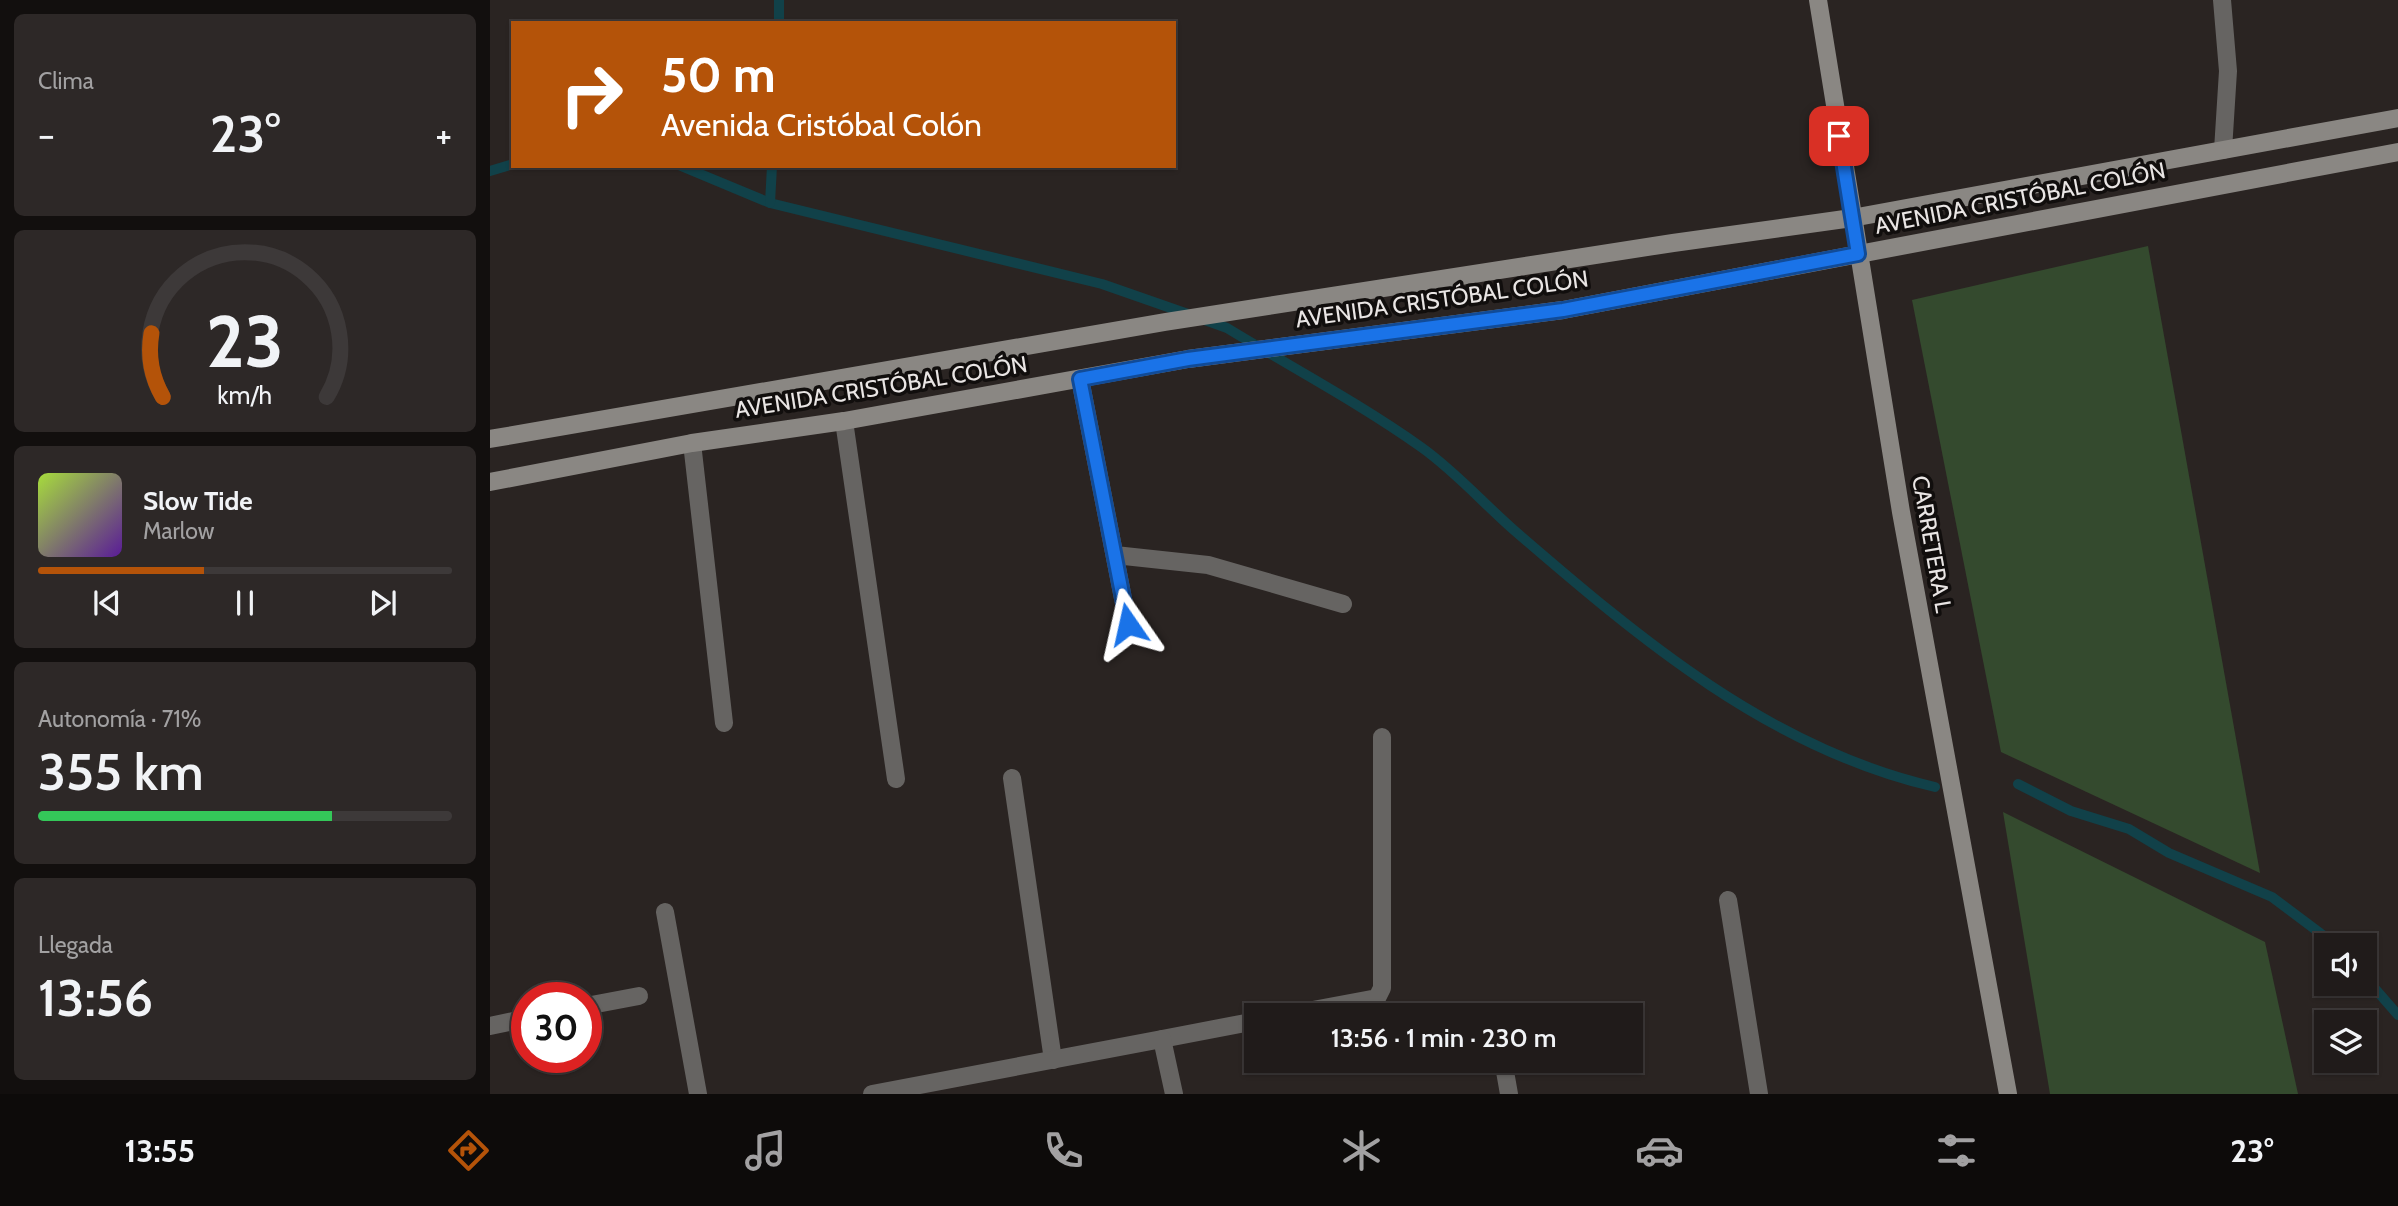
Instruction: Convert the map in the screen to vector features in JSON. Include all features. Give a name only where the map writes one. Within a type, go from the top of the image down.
[{"type":"street","name":"CARRETERA L","points":[[1818,0],[1901,512],[2008,1094]]},
{"type":"street","points":[[2222,0],[2228,71],[2223,150]]},
{"type":"street","name":"AVENIDA CRISTÓBAL COLÓN","points":[[490,439],[1165,322],[1388,286],[1852,218],[2398,118]]},
{"type":"street","name":"AVENIDA CRISTÓBAL COLÓN","points":[[490,482],[692,443],[844,421],[1188,359],[1563,310],[2398,152]]},
{"type":"street","points":[[1080,379],[1128,624]]},
{"type":"street","points":[[844,421],[896,779]]},
{"type":"street","points":[[692,443],[724,723]]},
{"type":"street","points":[[1115,555],[1208,565],[1343,604]]},
{"type":"street","points":[[1366,1003],[1377,999],[1382,988],[1382,737]]},
{"type":"street","points":[[1012,778],[1052,1060]]},
{"type":"street","points":[[1728,900],[1759,1094]]},
{"type":"street","points":[[666,912],[698,1094]]},
{"type":"street","points":[[602,1003],[639,996]]},
{"type":"street","points":[[490,1026],[511,1021]]},
{"type":"street","points":[[872,1094],[1244,1023]]},
{"type":"street","points":[[1162,1039],[1174,1094]]},
{"type":"street","points":[[1505,1073],[1509,1094]]},
{"type":"green space","points":[[2148,246],[2260,873],[2001,752],[1912,300]]},
{"type":"green space","points":[[2003,812],[2265,942],[2298,1094],[2050,1094]]},
{"type":"waterway","points":[[779,0],[779,21]]},
{"type":"waterway","points":[[490,171],[511,165]]},
{"type":"waterway","points":[[686,168],[770,203],[1102,284],[1188,314]]},
{"type":"waterway","points":[[770,203],[772,168]]},
{"type":"waterway","points":[[1202,319],[1227,328],[1349,400],[1434,456],[1515,531],[1610,611],[1710,685],[1763,718],[1817,746],[1875,770],[1935,787]]},
{"type":"waterway","points":[[2018,784],[2071,811],[2129,829],[2169,853],[2272,897],[2320,933]]},
{"type":"waterway","points":[[2377,991],[2398,1015]]},
{"type":"route","points":[[1128,624],[1080,379],[1188,359],[1563,310],[1858,254],[1839,136]]}]
